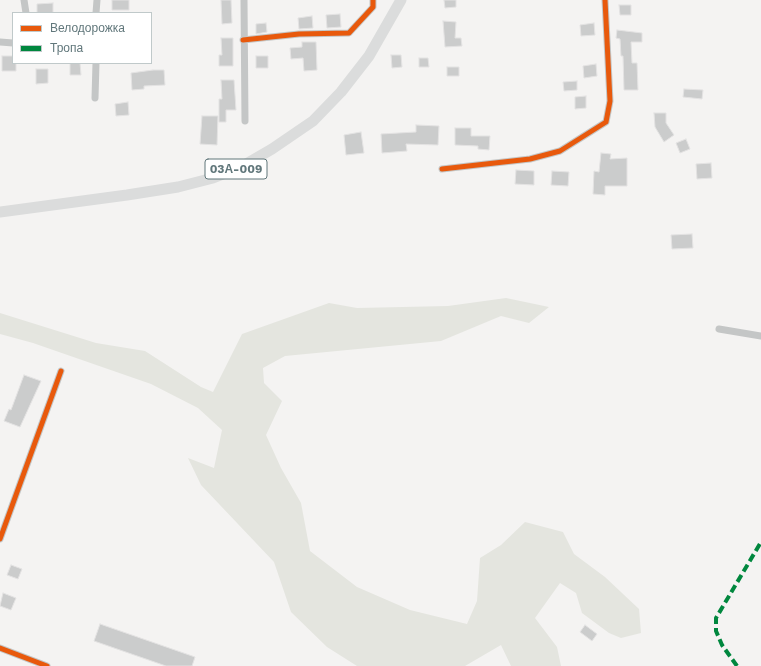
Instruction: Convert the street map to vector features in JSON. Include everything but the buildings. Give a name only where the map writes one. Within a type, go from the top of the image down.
[{"type":"main road","name":"03А-009","points":[[0,212],[178,187],[213,178],[242,167],[272,149],[313,121],[369,56],[401,0]]},
{"type":"street","points":[[24,0],[26,12]]},
{"type":"street","points":[[96,12],[97,0]]},
{"type":"street","points":[[244,0],[244,121]]},
{"type":"street","points":[[244,40],[299,34],[349,33],[372,7],[373,0]]},
{"type":"street","points":[[442,169],[530,159],[560,151],[606,122],[610,101],[605,0]]},
{"type":"street","points":[[0,42],[12,42]]},
{"type":"street","points":[[96,64],[96,98]]},
{"type":"street","points":[[718,329],[761,336]]},
{"type":"street","points":[[0,539],[60,371]]},
{"type":"street","points":[[0,648],[47,666]]},
{"type":"shaded area","points":[[506,298],[549,307],[529,323],[501,316],[441,341],[285,356],[263,368],[264,383],[282,401],[266,435],[281,468],[301,503],[310,551],[357,587],[410,610],[467,624],[477,601],[480,558],[501,545],[525,522],[563,532],[574,554],[605,577],[639,609],[641,633],[621,638],[609,633],[582,613],[576,593],[560,583],[535,618],[557,647],[561,666],[511,666],[501,645],[465,666],[357,666],[327,647],[291,612],[274,562],[201,485],[188,458],[214,468],[222,430],[198,408],[151,384],[33,343],[0,334],[0,313],[96,343],[145,351],[201,387],[213,392],[242,334],[329,303],[357,308],[448,306]]},
{"type":"marked path","points":[[737,666],[722,645],[716,631],[716,618],[761,542]]},
{"type":"cycle path","points":[[243,40],[299,34],[349,33],[373,7],[373,0]]},
{"type":"cycle path","points":[[442,169],[530,159],[560,151],[606,122],[610,101],[605,0]]},
{"type":"cycle path","points":[[0,539],[61,371]]},
{"type":"cycle path","points":[[0,648],[47,666]]}]
